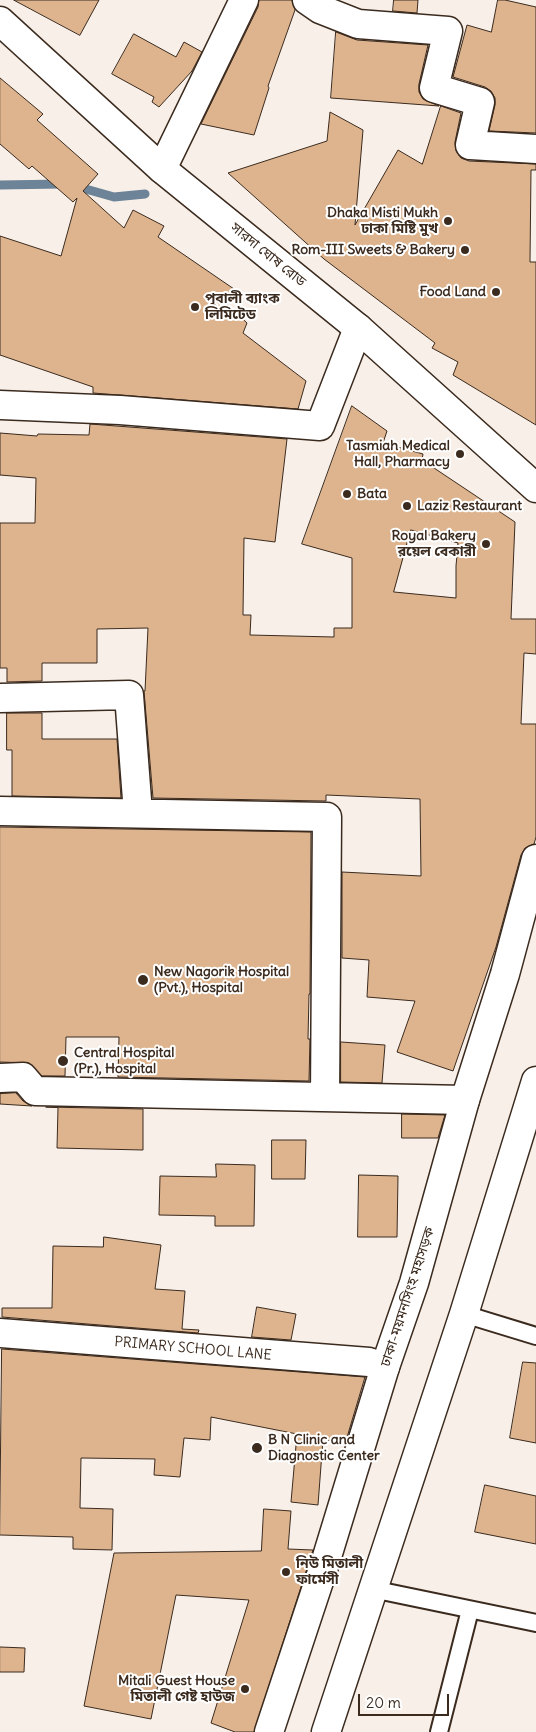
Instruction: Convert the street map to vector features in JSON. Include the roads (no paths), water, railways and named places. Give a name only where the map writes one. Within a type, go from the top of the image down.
[{"type":"street","points":[[162,169],[244,0]]},
{"type":"street","points":[[307,0],[320,9],[358,24],[448,31],[434,88],[480,102],[470,145],[536,149]]},
{"type":"street","name":"সারদা ঘোষ রোড","points":[[0,21],[162,169],[358,328],[536,488]]},
{"type":"street","points":[[0,405],[120,410],[320,426],[358,328]]},
{"type":"street","points":[[0,698],[129,695],[138,813]]},
{"type":"street","points":[[0,811],[327,817],[325,1097]]},
{"type":"street","name":"ঢাকা-ময়মনসিংহ মহাসড়ক","points":[[269,1732],[326,1560],[385,1367],[414,1283],[465,1100],[505,974],[536,859]]},
{"type":"street","points":[[0,1078],[23,1077],[35,1090],[465,1100]]},
{"type":"street","points":[[326,1732],[464,1314],[536,1081]]},
{"type":"street","name":"PRIMARY SCHOOL LANE","points":[[0,1334],[370,1362],[385,1367]]},
{"type":"lane","points":[[464,1314],[536,1336]]},
{"type":"lane","points":[[372,1589],[536,1623]]},
{"type":"lane","points":[[438,1732],[470,1610]]},
{"type":"waterway","points":[[0,185],[62,184]]},
{"type":"waterway","points":[[75,186],[114,197],[145,194]]},
{"type":"place","name":"Dhaka Misti Mukh ঢাকা মিষ্টি মুখ","points":[[448,221]]},
{"type":"place","name":"Rom-III Sweets & Bakery","points":[[465,250]]},
{"type":"place","name":"Food Land","points":[[496,292]]},
{"type":"place","name":"পূবালী ব্যাংক লিমিটেড","points":[[195,307]]},
{"type":"place","name":"Tasmiah Medical Hall, Pharmacy","points":[[460,454]]},
{"type":"place","name":"Bata","points":[[347,494]]},
{"type":"place","name":"Laziz Restaurant","points":[[407,506]]},
{"type":"place","name":"Royal Bakery রয়েল বেকারী","points":[[486,544]]},
{"type":"place","name":"New Nagorik Hospital (Pvt.), Hospital","points":[[143,980]]},
{"type":"place","name":"Central Hospital (Pr.), Hospital","points":[[63,1061]]},
{"type":"place","name":"B N Clinic and Diagnostic Center","points":[[257,1448]]},
{"type":"place","name":"নিউ মিতালী ফার্মেসী","points":[[286,1572]]},
{"type":"place","name":"Mitali Guest House মিতালী গেষ্ট হাউজ","points":[[245,1689]]}]
